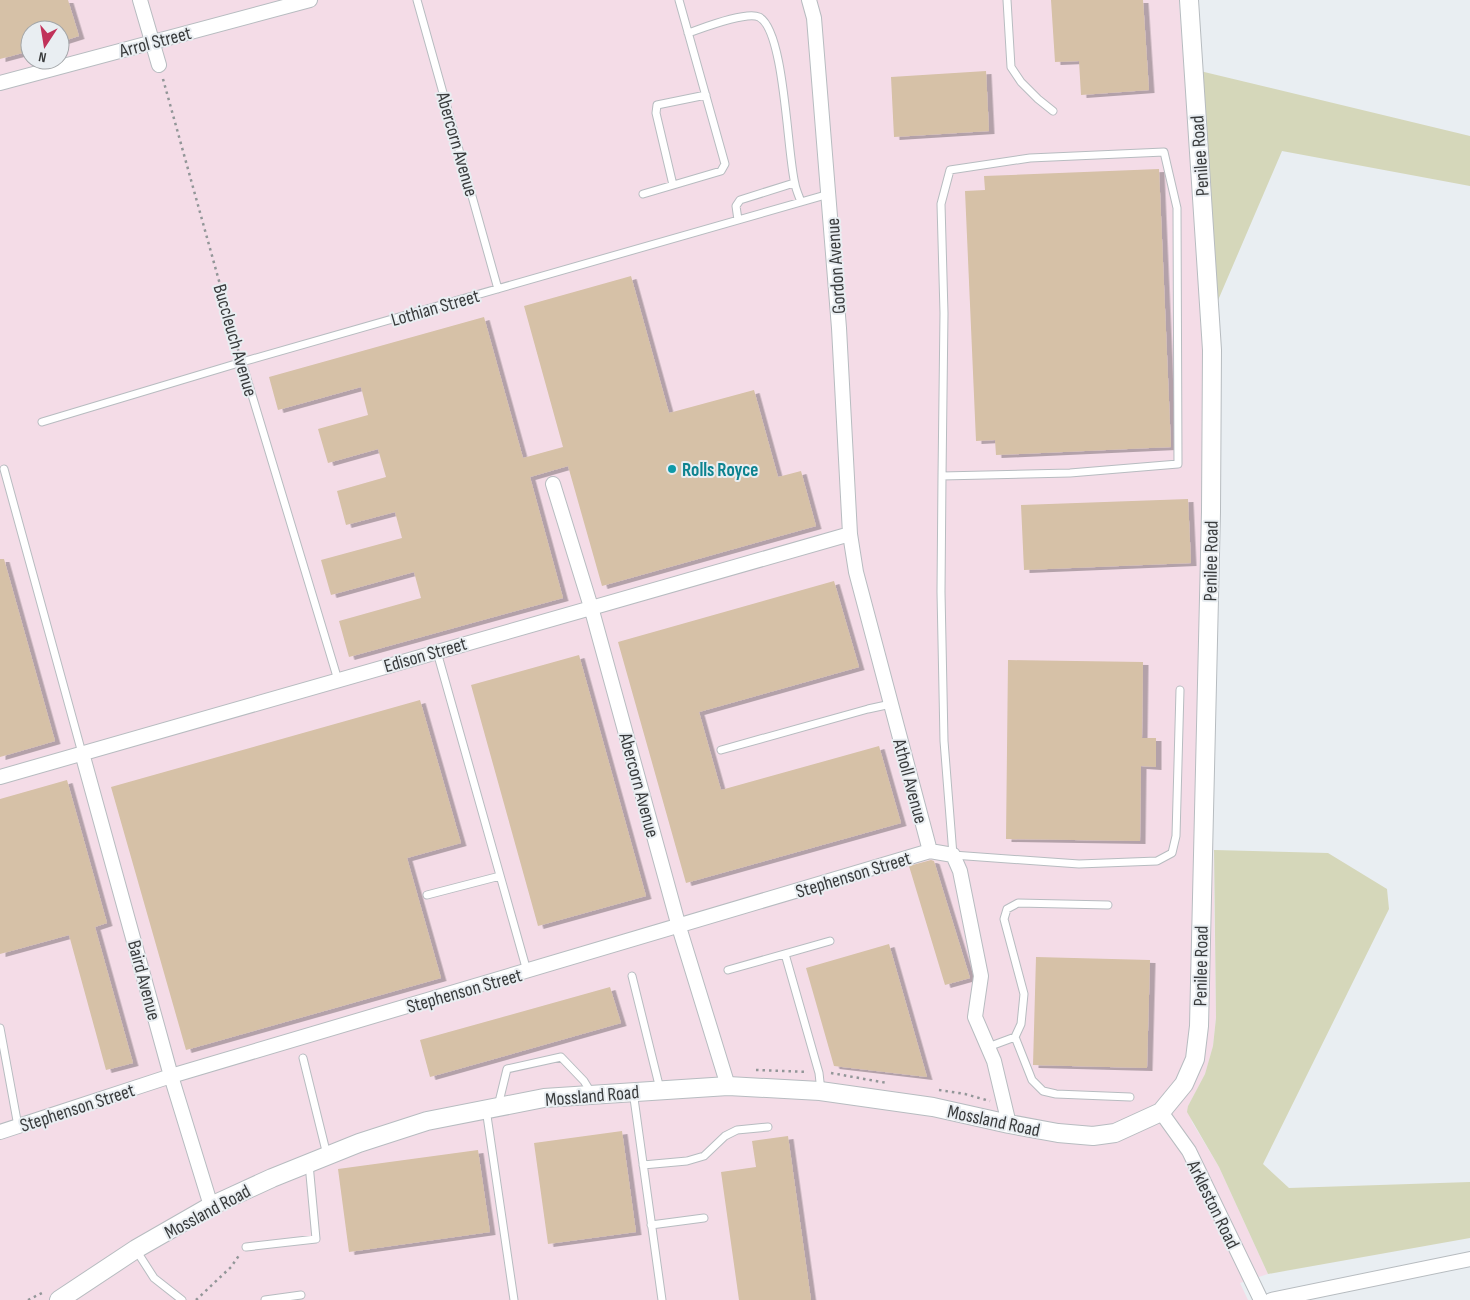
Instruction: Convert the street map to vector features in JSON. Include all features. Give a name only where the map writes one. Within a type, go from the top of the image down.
[{"type":"street","points":[[140,0],[159,65]]},
{"type":"street","name":"Arrol Street","points":[[0,83],[310,0]]},
{"type":"street","name":"Gordon Avenue","points":[[810,0],[814,18],[829,194],[850,534]]},
{"type":"street","name":"Penilee Road","points":[[1161,1112],[1184,1084],[1195,1059],[1199,1026],[1211,522],[1212,350],[1189,0]]},
{"type":"street","name":"Abercorn Avenue","points":[[553,484],[591,606],[679,927],[728,1086]]},
{"type":"street","name":"Edison Street","points":[[0,777],[591,606],[850,534]]},
{"type":"street","name":"Atholl Avenue","points":[[850,534],[856,572],[930,851]]},
{"type":"street","name":"Baird Avenue","points":[[82,753],[171,1076],[211,1206]]},
{"type":"street","points":[[930,851],[953,855],[960,871],[981,976],[975,1017],[994,1061],[1009,1124]]},
{"type":"street","name":"Stephenson Street","points":[[0,1132],[171,1076],[679,927],[930,851]]},
{"type":"street","name":"Mossland Road","points":[[53,1295],[211,1206],[309,1163],[359,1143],[427,1121],[544,1098],[728,1086],[821,1092],[933,1107],[1058,1133],[1093,1136],[1116,1133],[1161,1112]]},
{"type":"street","name":"Arkleston Road","points":[[1161,1112],[1189,1152],[1261,1300]]},
{"type":"street","points":[[1271,1300],[1470,1259]]},
{"type":"lane","name":"Abercorn Avenue","points":[[417,0],[498,289]]},
{"type":"lane","points":[[643,194],[721,171],[725,164],[679,0]]},
{"type":"lane","points":[[1008,0],[1011,67],[1021,82],[1053,110]]},
{"type":"lane","points":[[688,33],[747,15],[760,18],[769,29],[783,83],[794,183],[801,202]]},
{"type":"lane","points":[[673,185],[656,114],[657,105],[706,95]]},
{"type":"lane","points":[[942,476],[1070,473],[1178,464],[1177,208],[1164,152],[1030,158],[950,170],[941,204],[944,313],[942,476],[941,592],[944,741],[953,855],[1079,864],[1157,860],[1172,853],[1176,836],[1180,690]]},
{"type":"lane","points":[[738,220],[736,206],[740,200],[794,183]]},
{"type":"lane","name":"Lothian Street","points":[[42,422],[242,362],[829,194]]},
{"type":"lane","name":"Buccleuch Avenue","points":[[242,362],[338,680]]},
{"type":"lane","points":[[4,469],[82,753]]},
{"type":"lane","points":[[436,651],[527,971]]},
{"type":"lane","points":[[721,750],[891,704]]},
{"type":"lane","points":[[427,895],[500,876]]},
{"type":"lane","points":[[988,1047],[1015,1037],[1021,1024],[1024,994],[1004,919],[1007,909],[1018,903],[1108,905]]},
{"type":"lane","points":[[728,970],[830,941]]},
{"type":"lane","points":[[785,954],[819,1072],[821,1092]]},
{"type":"lane","points":[[632,976],[660,1089]]},
{"type":"lane","points":[[0,1028],[18,1126]]},
{"type":"lane","points":[[1015,1037],[1032,1080],[1042,1091],[1056,1094],[1130,1097]]},
{"type":"lane","points":[[514,1300],[492,1107],[507,1069],[561,1057],[584,1081],[593,1094]]},
{"type":"lane","points":[[303,1058],[328,1156]]},
{"type":"lane","points":[[633,1091],[662,1300]]},
{"type":"lane","points":[[643,1165],[687,1161],[704,1156],[725,1136],[737,1130],[768,1127]]},
{"type":"lane","points":[[246,1247],[316,1239],[309,1163]]},
{"type":"lane","points":[[652,1225],[704,1218]]},
{"type":"lane","points":[[136,1249],[154,1278],[182,1300]]},
{"type":"lane","points":[[264,1300],[301,1295]]},
{"type":"path","name":"Buccleuch Avenue","points":[[159,65],[242,362]]},
{"type":"path","points":[[749,1070],[841,1074],[892,1084]]},
{"type":"path","points":[[938,1090],[965,1094],[1004,1105]]},
{"type":"path","points":[[196,1300],[232,1266],[246,1247]]},
{"type":"path","points":[[28,1300],[53,1295]]},
{"type":"shaded area","points":[[0,0],[1179,0],[1205,362],[1216,1018],[1213,1046],[1205,1074],[1188,1106],[1192,1122],[1219,1167],[1268,1274],[1240,1283],[1248,1300],[0,1300]]},
{"type":"green space","points":[[1200,71],[1470,136],[1470,186],[1282,151],[1216,305]]},
{"type":"green space","points":[[1214,850],[1328,853],[1387,889],[1389,909],[1263,1164],[1289,1188],[1470,1182],[1470,1238],[1268,1274],[1219,1167],[1187,1112],[1188,1106],[1205,1074],[1213,1046],[1216,1018]]},
{"type":"building","points":[[0,0],[68,0],[79,36],[70,39],[70,20],[20,20],[20,54],[0,59]]},
{"type":"building","points":[[1051,0],[1143,0],[1149,90],[1081,95],[1079,61],[1055,62]]},
{"type":"building","points":[[986,71],[989,131],[894,137],[891,77]]},
{"type":"building","points":[[1159,169],[1171,447],[996,455],[995,440],[976,441],[965,191],[985,190],[984,176]]},
{"type":"building","name":"Rolls Royce","points":[[631,276],[669,413],[754,390],[778,477],[801,471],[816,526],[602,586],[568,466],[530,477],[563,598],[349,657],[339,621],[421,598],[414,572],[331,595],[321,560],[402,538],[395,512],[346,525],[337,491],[386,477],[378,449],[328,463],[318,429],[368,415],[361,387],[278,410],[269,377],[484,317],[523,458],[563,447],[524,306]]},
{"type":"building","points":[[1188,499],[1191,563],[1024,570],[1021,505]]},
{"type":"building","points":[[0,559],[4,559],[55,741],[0,757]]},
{"type":"building","points":[[834,581],[859,667],[699,712],[721,790],[879,746],[901,823],[686,883],[618,642]]},
{"type":"building","points":[[579,655],[646,896],[538,926],[471,685]]},
{"type":"building","points":[[1008,660],[1143,662],[1142,738],[1156,738],[1156,767],[1141,766],[1140,841],[1006,839]]},
{"type":"building","points":[[420,700],[461,843],[407,858],[441,978],[186,1050],[111,787]]},
{"type":"building","points":[[67,780],[107,923],[95,927],[133,1063],[106,1070],[69,935],[0,954],[0,799]]},
{"type":"building","points":[[931,860],[934,861],[970,978],[945,985],[909,866]]},
{"type":"building","points":[[889,944],[927,1077],[834,1066],[806,968]]},
{"type":"building","points":[[1036,957],[1150,960],[1147,1068],[1033,1065]]},
{"type":"building","points":[[610,987],[621,1023],[430,1077],[420,1040]]},
{"type":"building","points":[[622,1131],[636,1232],[548,1244],[534,1143]]},
{"type":"building","points":[[788,1136],[811,1300],[739,1300],[721,1172],[756,1167],[752,1141]]},
{"type":"building","points":[[478,1150],[490,1232],[349,1252],[338,1169]]},
{"type":"place","name":"Rolls Royce","points":[[672,469]]}]
